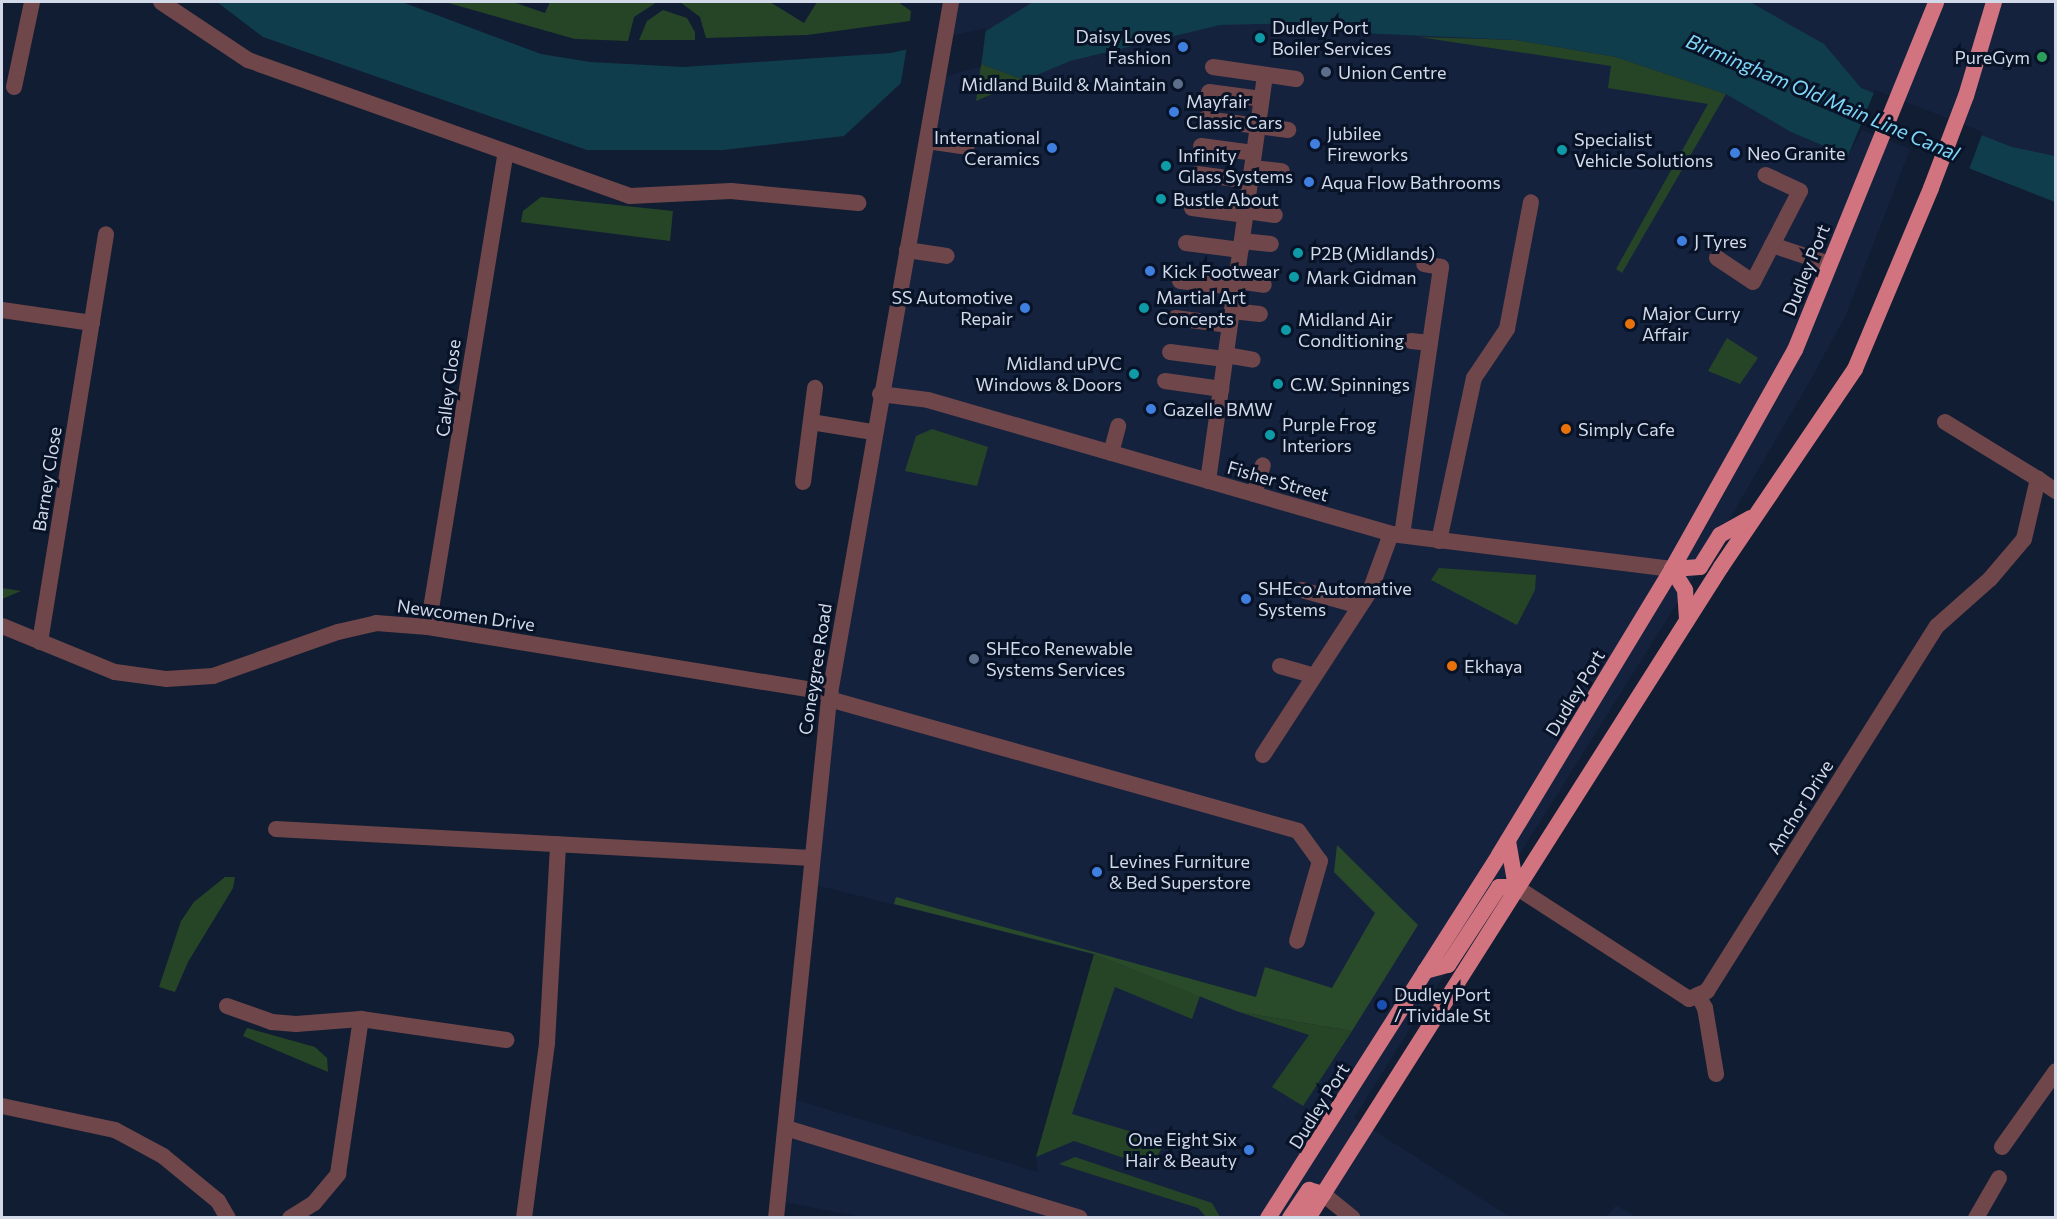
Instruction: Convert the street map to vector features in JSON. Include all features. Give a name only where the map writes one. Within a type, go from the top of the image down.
[{"type":"highway","name":"Dudley Port","points":[[1268,1218],[1308,1161],[1508,841],[1672,569],[1795,350],[1936,2]]},
{"type":"highway","points":[[1308,1218],[1687,619],[1855,369],[1931,188],[1966,96],[1994,2]]},
{"type":"highway","points":[[1687,619],[1684,590],[1672,569],[1700,567],[1720,535],[1755,516]]},
{"type":"highway","points":[[1508,841],[1516,887]]},
{"type":"highway","points":[[1425,971],[1448,965],[1499,887],[1516,887]]},
{"type":"highway","points":[[1308,1161],[1323,1194]]},
{"type":"highway","points":[[1290,1218],[1309,1190],[1323,1194]]},
{"type":"street","points":[[14,87],[32,2]]},
{"type":"street","points":[[161,2],[248,60],[630,196],[731,191],[858,203]]},
{"type":"street","name":"Coneygree Road","points":[[776,1218],[811,858],[830,696],[873,432],[928,136],[950,3]]},
{"type":"street","points":[[1213,67],[1235,62],[1265,75],[1296,80]]},
{"type":"street","points":[[1208,481],[1265,75]]},
{"type":"street","points":[[1209,92],[1262,99]]},
{"type":"street","points":[[1205,119],[1288,130]]},
{"type":"street","points":[[928,136],[967,147]]},
{"type":"street","points":[[1201,146],[1252,167],[1282,171]]},
{"type":"street","name":"Calley Close","points":[[428,627],[506,153]]},
{"type":"street","points":[[1197,174],[1252,167]]},
{"type":"street","points":[[1717,258],[1753,282],[1800,191],[1766,175]]},
{"type":"street","points":[[1439,541],[1474,378],[1507,329],[1532,202]]},
{"type":"street","points":[[1192,208],[1275,215]]},
{"type":"street","name":"Barney Close","points":[[40,642],[106,234]]},
{"type":"street","points":[[1186,243],[1271,244]]},
{"type":"street","points":[[1772,245],[1829,264]]},
{"type":"street","points":[[907,249],[947,256]]},
{"type":"street","points":[[1263,754],[1370,591],[1397,535],[1441,267],[1424,264]]},
{"type":"street","points":[[1180,281],[1264,285]]},
{"type":"street","points":[[2,310],[92,323]]},
{"type":"street","points":[[1175,318],[1231,318],[1260,314]]},
{"type":"street","points":[[1412,341],[1430,343]]},
{"type":"street","points":[[1170,352],[1253,360]]},
{"type":"street","points":[[1165,381],[1221,389]]},
{"type":"street","points":[[803,482],[815,388]]},
{"type":"street","name":"Fisher Street","points":[[880,394],[928,400],[1397,535],[1672,569]]},
{"type":"street","points":[[811,422],[873,432]]},
{"type":"street","points":[[1946,422],[2054,488]]},
{"type":"street","points":[[1111,453],[1118,426]]},
{"type":"street","points":[[1254,494],[1263,465]]},
{"type":"street","name":"Anchor Drive","points":[[1698,995],[1707,991],[1937,626],[1989,579],[2024,539],[2038,479]]},
{"type":"street","points":[[1302,590],[1360,606]]},
{"type":"street","name":"Newcomen Drive","points":[[2,626],[115,672],[166,679],[213,675],[338,632],[376,623],[428,627],[830,696],[1052,770],[1232,820],[1298,831],[1320,861],[1298,941]]},
{"type":"street","points":[[1280,666],[1314,676]]},
{"type":"street","points":[[276,829],[811,858]]},
{"type":"street","points":[[524,1218],[547,1043],[558,844]]},
{"type":"street","points":[[1516,887],[1689,999],[1698,995],[1705,1008],[1716,1074]]},
{"type":"street","points":[[227,1006],[284,1023],[362,1019],[506,1040]]},
{"type":"street","points":[[290,1218],[314,1203],[339,1174],[362,1019]]},
{"type":"street","points":[[2001,1147],[2055,1071]]},
{"type":"street","points":[[2,1106],[115,1130],[163,1156],[218,1201],[228,1218]]},
{"type":"street","points":[[786,1128],[1080,1218]]},
{"type":"street","points":[[1976,1218],[1999,1178]]},
{"type":"street","points":[[1323,1194],[1353,1218]]},
{"type":"shaded area","points":[[951,2],[2055,2],[2055,190],[1916,134],[1845,317],[1811,379],[1720,535],[1354,1118],[1510,1217],[1353,1217],[1323,1194],[1290,1218],[868,1218],[778,1201],[789,1098],[1038,1172],[1036,1157],[1094,955],[808,883],[829,699]]},
{"type":"shaded area","points":[[1616,1205],[1636,1217],[1607,1217]]},
{"type":"green space","points":[[445,2],[513,2],[545,13],[550,2],[657,2],[634,17],[628,41],[575,39]]},
{"type":"green space","points":[[680,2],[770,2],[804,23],[817,2],[898,2],[911,11],[910,21],[807,35],[706,38],[700,17]]},
{"type":"green space","points":[[663,10],[687,18],[695,32],[695,40],[639,40],[647,21]]},
{"type":"green space","points":[[1419,37],[1516,40],[1616,57],[1726,94],[1622,273],[1616,269],[1708,104],[1608,88],[1611,66]]},
{"type":"green space","points":[[981,64],[1025,80],[976,101]]},
{"type":"green space","points":[[541,197],[673,211],[670,241],[521,222],[523,211]]},
{"type":"green space","points":[[1727,338],[1758,358],[1740,384],[1708,371]]},
{"type":"green space","points":[[932,429],[988,447],[977,486],[905,471],[916,436]]},
{"type":"green space","points":[[1439,568],[1536,575],[1535,590],[1517,625],[1431,580]]},
{"type":"green space","points":[[2,588],[21,591],[2,599]]},
{"type":"green space","points":[[1337,845],[1418,925],[1352,1031],[1239,1012],[1094,954],[894,904],[896,897],[1256,997],[1265,967],[1332,988],[1375,913],[1334,872]]},
{"type":"green space","points":[[225,877],[235,877],[233,888],[188,962],[175,992],[159,987],[181,921],[194,902]]},
{"type":"green space","points":[[1094,954],[1200,996],[1192,1019],[1115,987],[1072,1114],[1166,1142],[1150,1167],[1074,1141],[1036,1157]]},
{"type":"green space","points":[[1239,1012],[1352,1031],[1303,1106],[1272,1087],[1309,1035]]},
{"type":"green space","points":[[247,1028],[315,1047],[327,1058],[328,1072],[243,1036]]},
{"type":"green space","points":[[1075,1157],[1212,1203],[1220,1217],[1206,1217],[1198,1208],[1059,1164]]},
{"type":"water","name":"Birmingham Old Main Line Canal","points":[[217,2],[402,2],[541,54],[590,62],[684,67],[891,53],[986,31],[1033,2],[1750,2],[1824,44],[1861,88],[2012,147],[2055,156],[2055,202],[1861,126],[1848,156],[1791,132],[1726,94],[1616,57],[1516,40],[1361,33],[1305,23],[1220,25],[1070,61],[1025,80],[981,64],[901,83],[844,136],[723,150],[587,150],[263,37]]},
{"type":"pier","points":[[986,28],[981,67],[900,88],[907,46]]},
{"type":"pier","points":[[1875,90],[1983,132],[1968,172],[1862,130],[1848,156]]},
{"type":"place","name":"Dudley Port Boiler Services","points":[[1260,38]]},
{"type":"place","name":"Daisy Loves Fashion","points":[[1183,47]]},
{"type":"place","name":"PureGym","points":[[2042,57]]},
{"type":"place","name":"Union Centre","points":[[1326,72]]},
{"type":"place","name":"Midland Build & Maintain","points":[[1178,84]]},
{"type":"place","name":"Mayfair Classic Cars","points":[[1174,112]]},
{"type":"place","name":"Jubilee Fireworks","points":[[1315,144]]},
{"type":"place","name":"International Ceramics","points":[[1052,148]]},
{"type":"place","name":"Specialist Vehicle Solutions","points":[[1562,150]]},
{"type":"place","name":"Neo Granite","points":[[1735,153]]},
{"type":"place","name":"Infinity Glass Systems","points":[[1166,166]]},
{"type":"place","name":"Aqua Flow Bathrooms","points":[[1309,182]]},
{"type":"place","name":"Bustle About","points":[[1161,199]]},
{"type":"place","name":"J Tyres","points":[[1682,241]]},
{"type":"place","name":"P2B (Midlands)","points":[[1298,253]]},
{"type":"place","name":"Kick Footwear","points":[[1150,271]]},
{"type":"place","name":"Mark Gidman","points":[[1294,277]]},
{"type":"place","name":"SS Automotive Repair","points":[[1025,308]]},
{"type":"place","name":"Martial Art Concepts","points":[[1144,308]]},
{"type":"place","name":"Major Curry Affair","points":[[1630,324]]},
{"type":"place","name":"Midland Air Conditioning","points":[[1286,330]]},
{"type":"place","name":"Midland uPVC Windows & Doors","points":[[1134,374]]},
{"type":"place","name":"C.W. Spinnings","points":[[1278,384]]},
{"type":"place","name":"Gazelle BMW","points":[[1151,409]]},
{"type":"place","name":"Simply Cafe","points":[[1566,429]]},
{"type":"place","name":"Purple Frog Interiors","points":[[1270,435]]},
{"type":"place","name":"SHEco Automative Systems","points":[[1246,599]]},
{"type":"place","name":"SHEco Renewable Systems Services","points":[[974,659]]},
{"type":"place","name":"Ekhaya","points":[[1452,666]]},
{"type":"place","name":"Levines Furniture & Bed Superstore","points":[[1097,872]]},
{"type":"place","name":"Dudley Port / Tividale St","points":[[1382,1005]]},
{"type":"place","name":"One Eight Six Hair & Beauty","points":[[1249,1150]]}]
